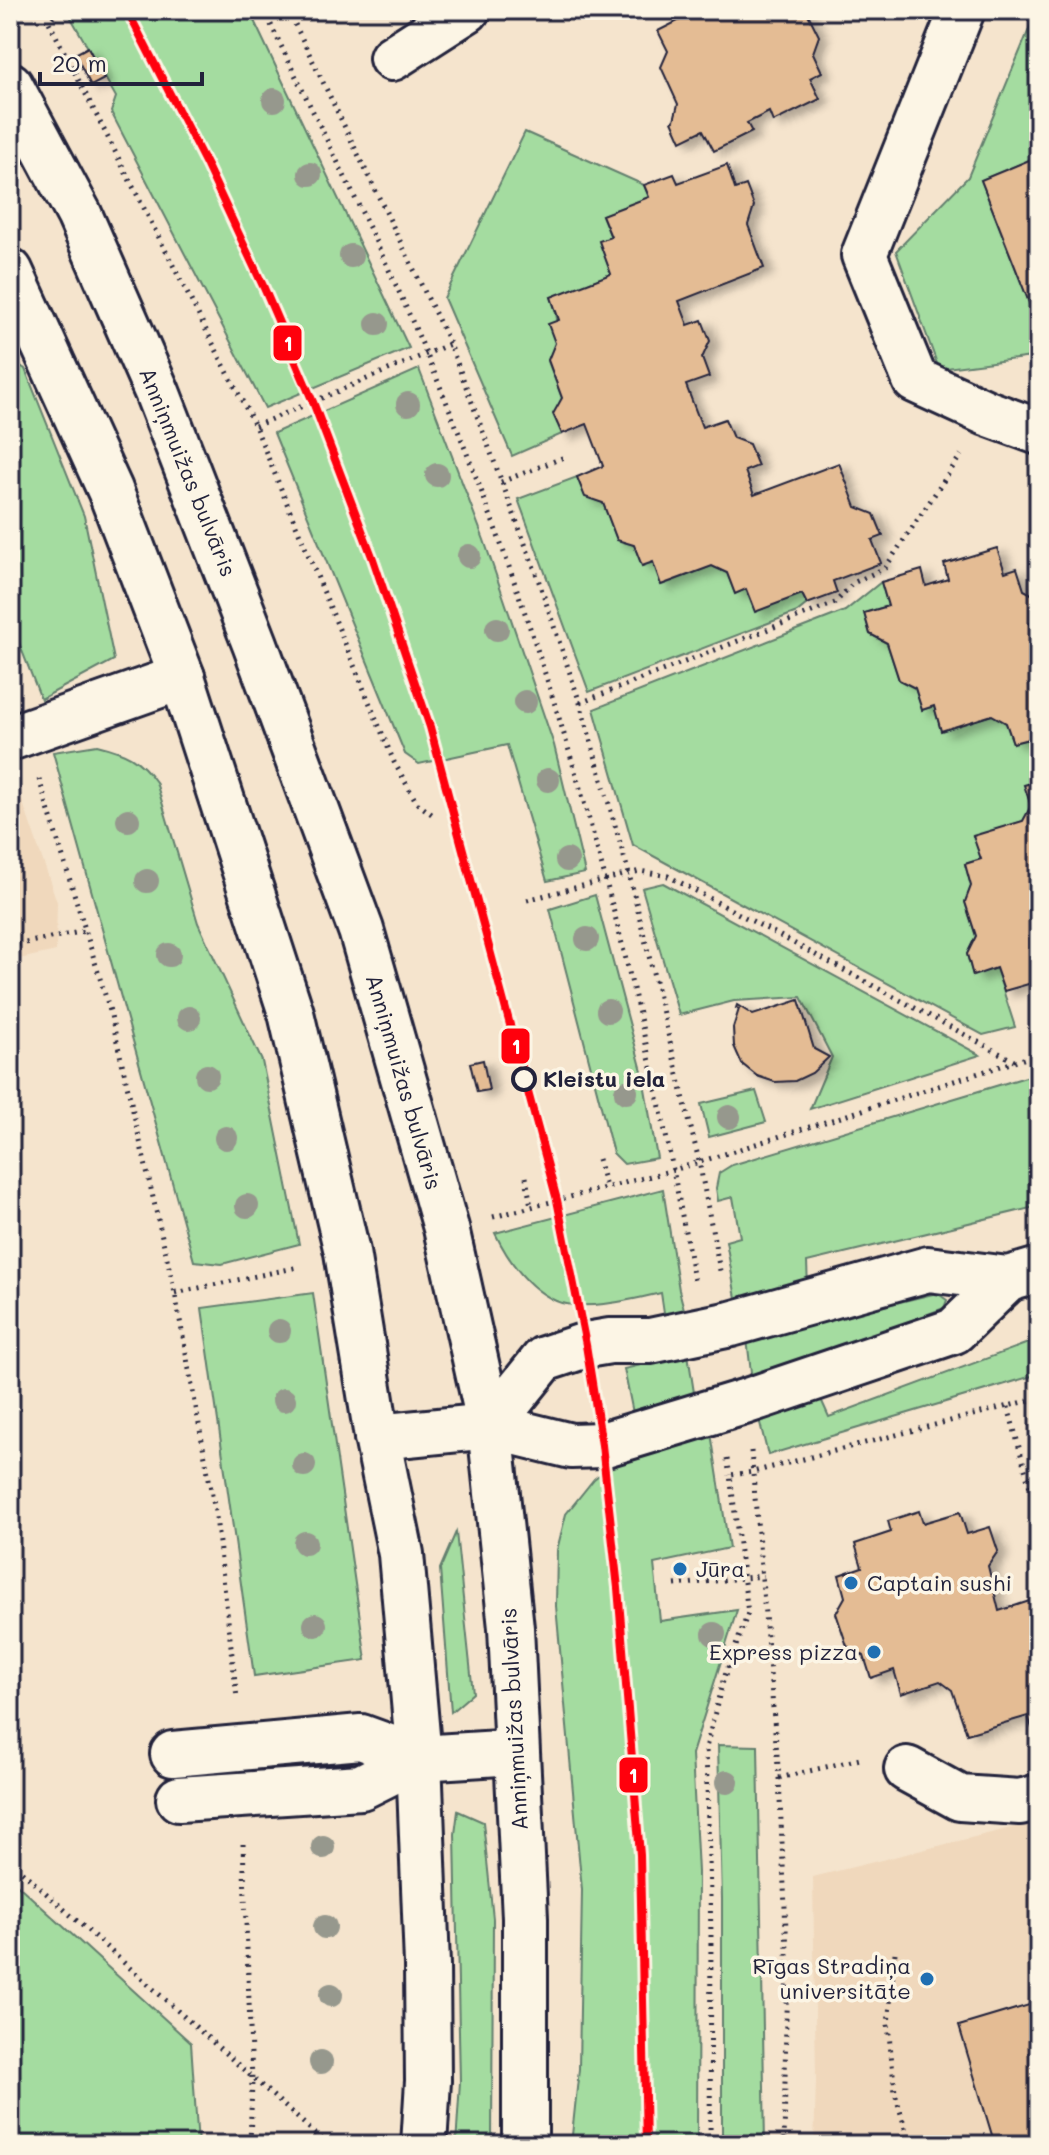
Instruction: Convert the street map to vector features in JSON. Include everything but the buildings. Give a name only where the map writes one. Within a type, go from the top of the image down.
[{"type":"street","points":[[392,58],[467,10]]},
{"type":"street","points":[[962,10],[864,255],[915,380],[987,413],[1039,432]]},
{"type":"street","name":"Anniņmuižas bulvāris","points":[[10,85],[79,214],[157,392],[255,644],[361,930],[446,1228],[490,1426],[511,1628],[525,1918],[525,2145]]},
{"type":"street","points":[[16,298],[110,490],[182,677],[291,1013],[347,1252],[377,1437],[401,1554],[419,1758],[427,1965],[428,2081],[424,2145]]},
{"type":"street","points":[[18,735],[182,677]]},
{"type":"street","points":[[490,1426],[544,1359],[586,1345],[610,1341],[650,1341],[703,1330],[928,1269],[1024,1274]]},
{"type":"street","points":[[377,1437],[490,1426],[571,1446],[602,1445],[954,1331],[1024,1274]]},
{"type":"street","points":[[173,1754],[361,1737],[419,1758]]},
{"type":"street","points":[[179,1799],[361,1787],[419,1758],[516,1752]]},
{"type":"street","points":[[907,1769],[960,1798],[1020,1802],[1039,1797]]},
{"type":"path","points":[[59,10],[49,22],[255,426],[394,762],[417,803],[433,815]]},
{"type":"path","points":[[264,10],[426,354],[483,496],[559,713],[640,1014],[674,1170],[703,1330]]},
{"type":"path","points":[[288,10],[450,344],[536,573],[580,703],[629,874],[699,1161],[722,1279]]},
{"type":"path","points":[[255,426],[450,344]]},
{"type":"path","points":[[580,703],[835,603],[853,583],[885,568],[902,547],[987,413]]},
{"type":"path","points":[[501,482],[567,456]]},
{"type":"path","points":[[18,735],[110,1011],[175,1293],[216,1517],[236,1674],[239,1749]]},
{"type":"path","points":[[527,900],[640,871],[668,876],[1015,1061]]},
{"type":"path","points":[[10,946],[85,931]]},
{"type":"path","points":[[489,1218],[674,1170],[1039,1054]]},
{"type":"path","points":[[598,1159],[606,1187]]},
{"type":"path","points":[[526,1177],[531,1207]]},
{"type":"path","points":[[175,1293],[311,1264]]},
{"type":"path","points":[[730,1475],[753,1472],[1039,1398]]},
{"type":"path","points":[[1008,1407],[1039,1520]]},
{"type":"path","points":[[710,2145],[711,1933],[706,1748],[722,1684],[748,1613],[719,1409]]},
{"type":"path","points":[[751,1448],[779,1778],[787,1951],[784,2145]]},
{"type":"path","points":[[675,1585],[763,1576]]},
{"type":"path","points":[[779,1778],[893,1752],[907,1769]]},
{"type":"path","points":[[241,1795],[252,2080],[250,2145]]},
{"type":"path","points":[[10,1861],[328,2145]]},
{"type":"path","points":[[895,1953],[888,2024],[895,2093],[910,2145]]},
{"type":"shaded area","points":[[10,765],[57,902],[56,951],[10,961]]},
{"type":"shaded area","name":"Rīgas Stradiņa universitāte","points":[[1039,1821],[1039,2145],[814,2145],[813,1877]]},
{"type":"green space","points":[[73,10],[249,10],[409,348],[265,408],[111,112],[116,97],[70,16]]},
{"type":"green space","points":[[1037,10],[1039,156],[981,180],[1039,328],[1039,356],[939,369],[896,251],[968,177]]},
{"type":"green space","points":[[525,132],[644,185],[649,197],[602,215],[611,237],[600,241],[611,274],[551,297],[558,329],[548,361],[562,398],[554,414],[562,434],[512,456],[444,298]]},
{"type":"green space","points":[[10,359],[25,369],[84,516],[114,660],[41,699],[10,620]]},
{"type":"green space","points":[[419,369],[484,540],[554,745],[585,873],[547,881],[507,745],[419,764],[405,754],[274,433]]},
{"type":"green space","points":[[577,477],[585,496],[603,503],[617,540],[634,545],[642,566],[653,562],[662,585],[712,566],[727,573],[735,594],[746,589],[802,594],[807,604],[797,612],[589,692],[518,499]]},
{"type":"green space","points":[[881,582],[888,606],[864,613],[870,634],[887,643],[899,680],[915,688],[922,710],[934,706],[941,730],[992,715],[1006,723],[1013,743],[1036,737],[1039,781],[1025,785],[1031,806],[1023,821],[974,837],[981,859],[965,864],[971,886],[965,902],[976,936],[967,954],[973,975],[996,968],[1015,1027],[983,1035],[633,845],[594,709],[845,611]]},
{"type":"green space","points":[[97,745],[131,757],[156,782],[198,923],[262,1061],[299,1244],[222,1264],[194,1261],[53,752]]},
{"type":"green space","points":[[663,883],[980,1055],[810,1109],[832,1057],[801,997],[734,1001],[679,1015],[642,888]]},
{"type":"green space","points":[[595,895],[642,1071],[657,1158],[624,1164],[613,1153],[550,909]]},
{"type":"green space","points":[[1039,1073],[1039,1206],[807,1262],[808,1288],[737,1304],[726,1241],[740,1237],[733,1197],[718,1201],[716,1188],[719,1173],[732,1165]]},
{"type":"green space","points":[[756,1091],[766,1122],[709,1137],[701,1104]]},
{"type":"green space","points":[[663,1189],[686,1317],[671,1320],[664,1313],[661,1293],[594,1305],[556,1301],[536,1289],[520,1272],[495,1233]]},
{"type":"green space","points":[[313,1293],[366,1660],[254,1676],[202,1308]]},
{"type":"green space","points":[[937,1293],[947,1300],[944,1308],[752,1381],[747,1339]]},
{"type":"green space","points":[[1039,1339],[1039,1374],[768,1455],[759,1419],[820,1397],[829,1417]]},
{"type":"green space","points":[[688,1354],[695,1399],[634,1418],[624,1369]]},
{"type":"green space","points":[[711,1433],[729,1548],[654,1564],[660,1621],[737,1610],[692,1754],[698,1872],[697,2145],[571,2145],[579,2069],[582,1890],[556,1606],[557,1550],[566,1514],[594,1479],[617,1461]]},
{"type":"green space","points":[[456,1532],[473,1693],[451,1712],[440,1569]]},
{"type":"green space","points":[[718,1745],[758,1746],[765,2145],[722,2145],[722,1899]]},
{"type":"green space","points":[[458,1811],[483,1822],[493,1919],[492,2145],[456,2145],[460,2082],[455,1834]]},
{"type":"green space","points":[[10,1878],[191,2043],[198,2145],[10,2145]]},
{"type":"transit line","name":"1","points":[[127,10],[207,166],[264,288],[313,402],[373,559],[430,727],[557,1200],[602,1445],[618,1588],[640,1855],[646,2145]]},
{"type":"place","name":"Kleistu iela","points":[[524,1079]]},
{"type":"place","name":"Jūra","points":[[680,1569]]},
{"type":"place","name":"Captain sushi","points":[[851,1583]]},
{"type":"place","name":"Express pizza","points":[[874,1652]]},
{"type":"place","name":"Rīgas Stradiņa universitāte","points":[[927,1979]]}]
